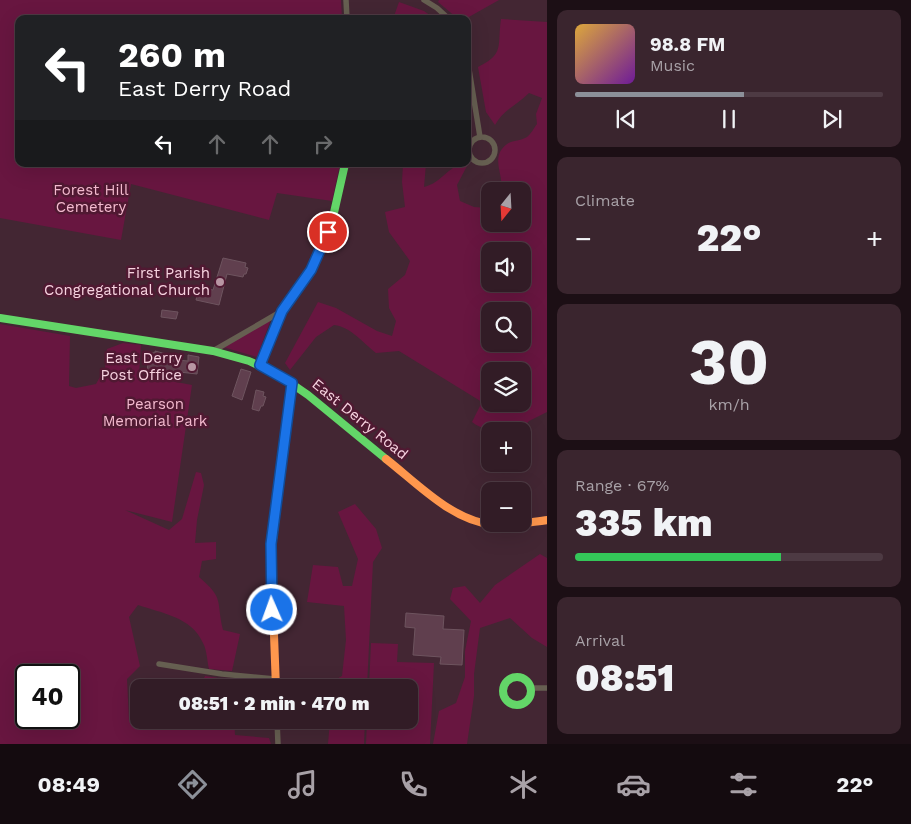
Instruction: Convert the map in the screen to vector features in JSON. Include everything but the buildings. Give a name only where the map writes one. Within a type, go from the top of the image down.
[{"type":"street","points":[[346,0],[347,15]]},
{"type":"street","points":[[424,0],[445,15]]},
{"type":"street","points":[[471,82],[480,137]]},
{"type":"street","points":[[471,143],[480,137],[490,139],[495,146],[494,156],[486,163],[477,163],[471,155]]},
{"type":"street","points":[[260,365],[282,311],[311,270],[323,245],[333,217],[344,167]]},
{"type":"street","points":[[213,351],[282,311]]},
{"type":"street","name":"East Derry Road","points":[[0,318],[213,351],[260,365],[292,383],[324,406],[443,504],[461,516],[482,523],[496,525],[547,520]]},
{"type":"street","points":[[159,664],[222,674],[275,679],[270,554],[292,383]]},
{"type":"street","points":[[530,688],[547,688]]},
{"type":"street","points":[[277,729],[278,744]]},
{"type":"green space","name":"Forest Hill Cemetery","points":[[0,0],[341,0],[342,15],[15,15],[15,167],[339,167],[332,201],[277,193],[269,220],[131,184],[121,240],[0,218]]},
{"type":"green space","points":[[439,0],[499,0],[471,16],[453,15],[438,2]]},
{"type":"green space","points":[[399,2],[424,11],[430,15],[394,15]]},
{"type":"green space","points":[[501,19],[547,22],[547,412],[528,422],[481,422],[481,427],[472,422],[481,404],[481,412],[531,412],[531,362],[481,362],[481,401],[399,351],[376,353],[351,332],[334,325],[316,337],[290,370],[285,363],[318,302],[336,308],[377,331],[392,336],[396,321],[389,308],[388,289],[405,275],[410,261],[389,232],[385,212],[405,207],[402,182],[403,167],[426,167],[424,187],[436,182],[455,167],[466,167],[457,185],[460,201],[474,207],[481,208],[481,232],[531,232],[531,182],[501,182],[498,157],[506,145],[523,139],[531,133],[537,124],[536,114],[542,98],[529,93],[506,111],[495,125],[486,112],[478,67],[492,58],[498,48]]},
{"type":"green space","points":[[271,319],[257,357],[223,347]]},
{"type":"green space","name":"Pearson Memorial Park","points":[[0,324],[70,336],[69,386],[76,388],[96,384],[105,368],[107,349],[123,343],[141,345],[139,375],[192,385],[172,522],[125,510],[169,530],[182,519],[196,472],[201,473],[204,485],[197,520],[195,543],[216,542],[216,559],[202,561],[199,577],[213,590],[216,596],[223,630],[240,634],[232,671],[209,669],[204,646],[198,634],[191,627],[175,617],[138,605],[129,617],[140,666],[127,679],[130,729],[235,729],[235,735],[269,738],[271,744],[0,744]]},
{"type":"green space","points":[[355,504],[376,529],[382,548],[373,562],[367,679],[337,679],[342,676],[346,640],[344,606],[307,602],[313,565],[338,567],[343,586],[352,586],[358,559],[338,512]]},
{"type":"green space","points":[[540,554],[547,558],[547,647],[532,638],[510,618],[480,628],[474,674],[474,696],[467,744],[433,744],[439,711],[456,703],[465,677],[465,651],[471,621],[450,599],[453,588],[465,586],[480,603],[495,585]]},
{"type":"green space","points":[[371,643],[398,644],[397,662],[434,663],[430,744],[366,744],[367,729],[418,729],[418,679],[369,679]]},
{"type":"green space","points":[[205,676],[224,679],[204,679]]},
{"type":"green space","points":[[329,729],[365,729],[364,744],[328,744]]},
{"type":"traffic: fast","points":[[260,365],[282,311],[311,270],[323,245],[333,217],[344,167]]},
{"type":"traffic: fast","points":[[0,318],[213,351],[249,361],[279,375],[308,395],[386,459]]},
{"type":"traffic: fast","points":[[280,483],[292,383]]},
{"type":"traffic: fast","points":[[517,677],[527,681],[531,691],[527,701],[517,705],[507,701],[503,691],[507,681],[517,677]]},
{"type":"traffic: slow","points":[[386,459],[436,500],[464,517],[494,525],[547,520]]},
{"type":"traffic: slow","points":[[276,679],[271,555],[280,483]]},
{"type":"place","name":"First Parish Congregational Church","points":[[220,282]]},
{"type":"place","name":"East Derry Post Office","points":[[192,367]]},
{"type":"route","points":[[272,610],[271,544],[292,383],[260,365],[270,336],[282,311],[311,270],[328,232]]}]
